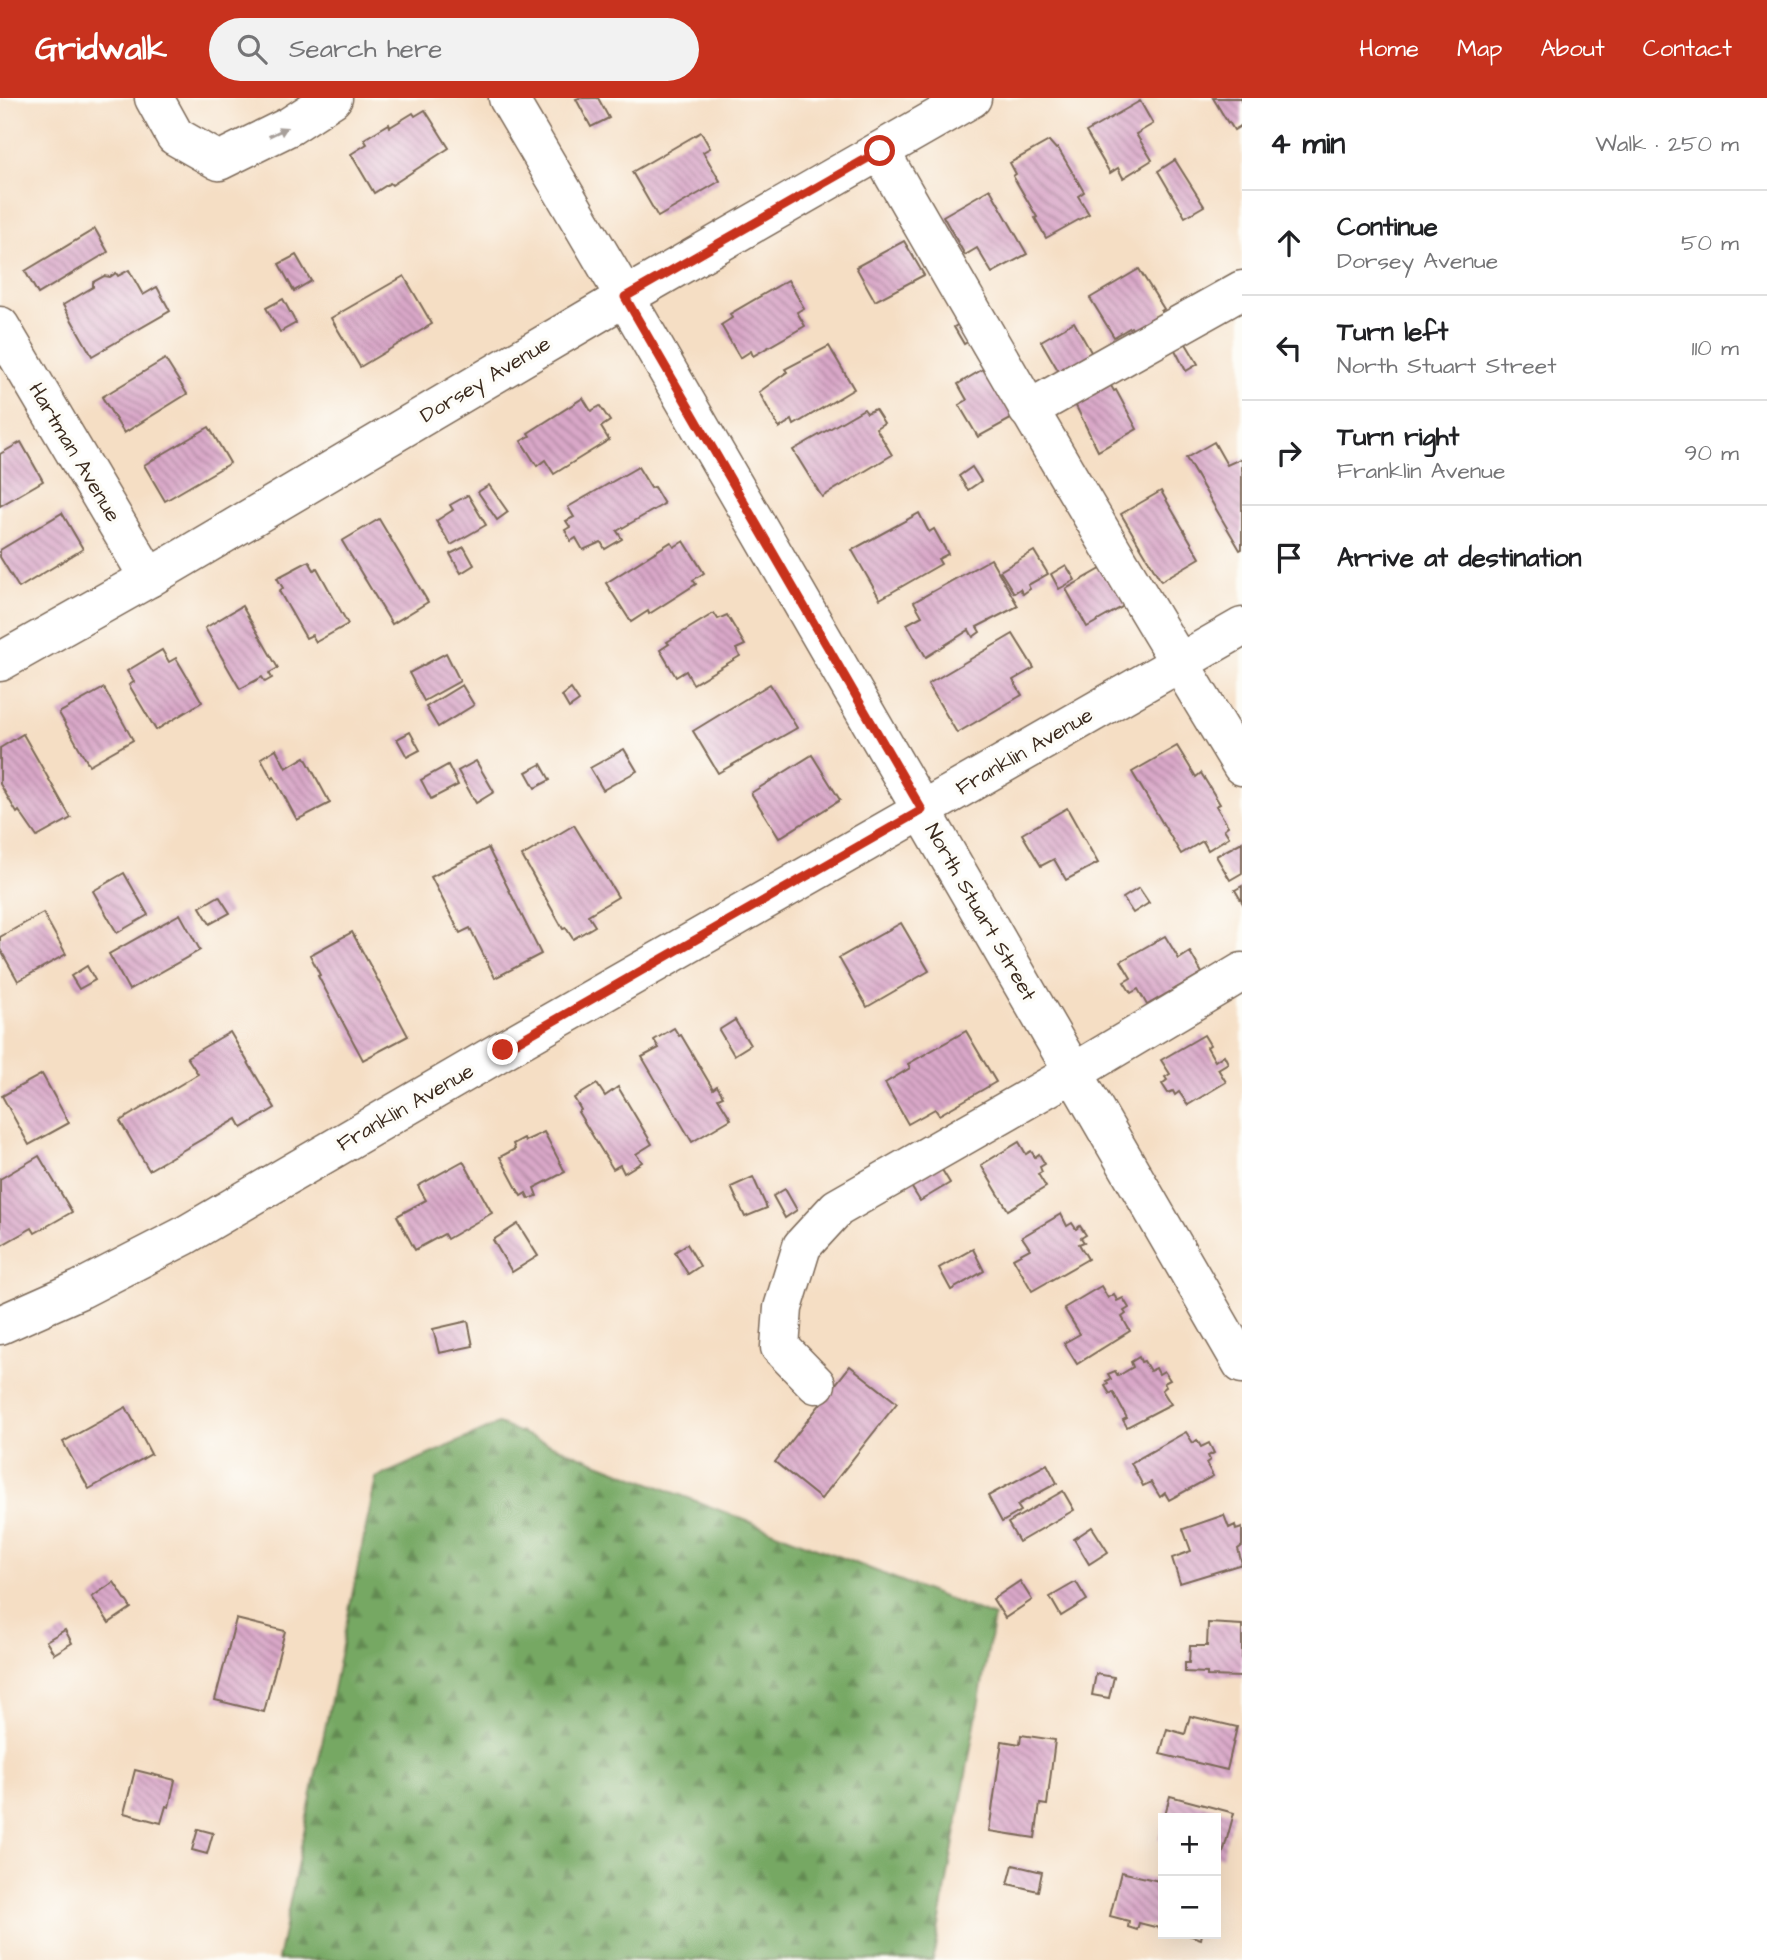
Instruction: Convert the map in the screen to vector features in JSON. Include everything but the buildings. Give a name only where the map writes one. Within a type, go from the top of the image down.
[{"type":"street","points":[[154,98],[175,136],[219,161],[290,126],[333,98]]},
{"type":"street","name":"North Stuart Street","points":[[508,98],[1242,1364]]},
{"type":"street","name":"Dorsey Avenue","points":[[0,662],[149,578],[625,297],[972,98]]},
{"type":"street","points":[[880,151],[1028,410],[1242,766]]},
{"type":"street","points":[[1028,410],[1242,290]]},
{"type":"street","name":"Hartman Avenue","points":[[0,326],[149,578]]},
{"type":"street","name":"Franklin Avenue","points":[[0,1325],[82,1289],[184,1236],[1242,627]]},
{"type":"street","points":[[816,1384],[779,1347],[783,1308],[802,1246],[837,1208],[1073,1073],[1242,972]]},
{"type":"green space","points":[[498,1424],[994,1617],[933,1960],[278,1960],[376,1478]]},
{"type":"route","points":[[503,1050],[922,810],[625,297],[880,151]]}]
